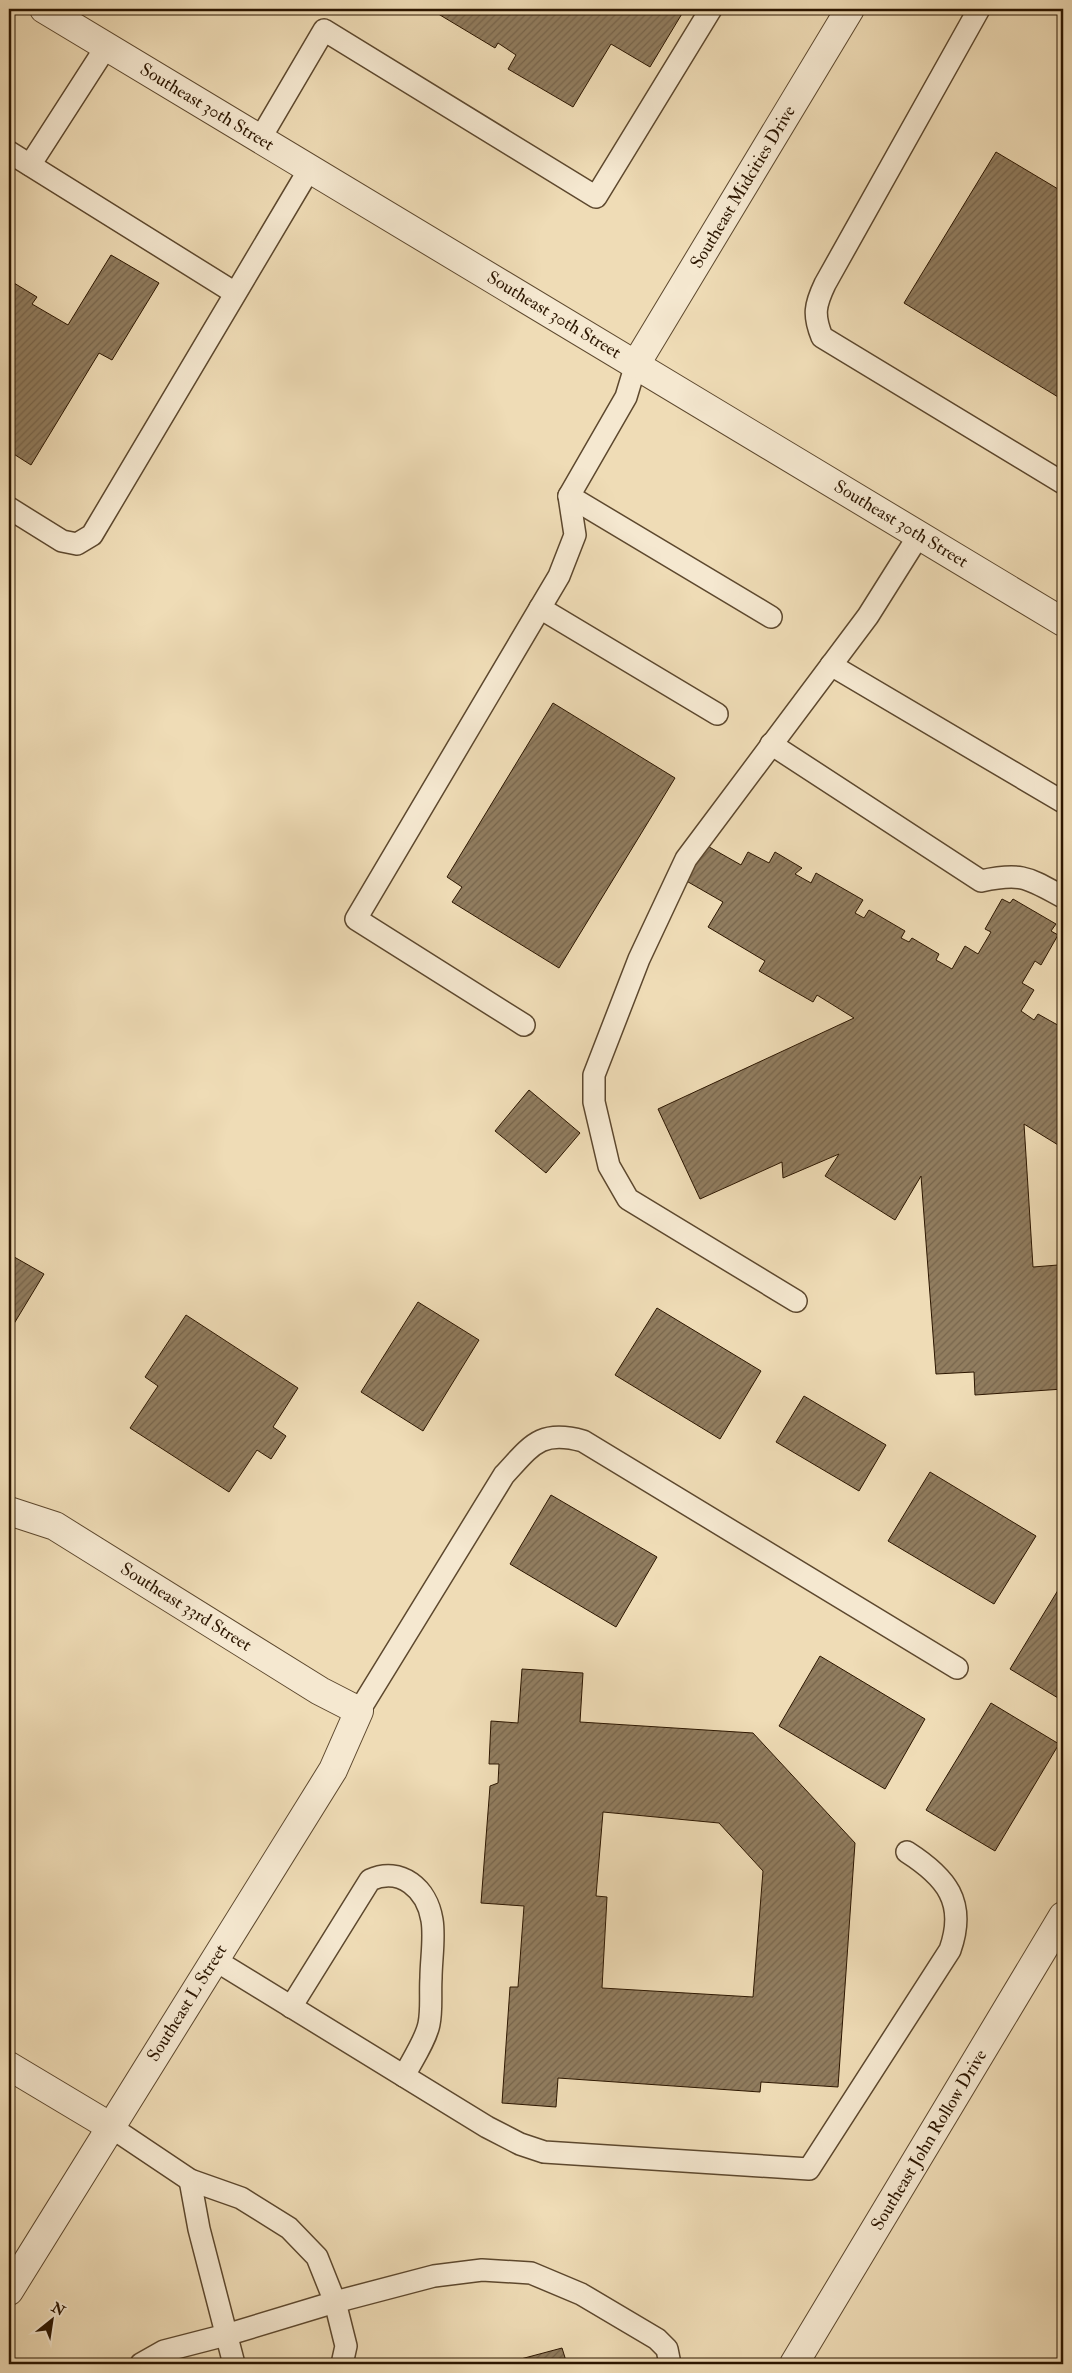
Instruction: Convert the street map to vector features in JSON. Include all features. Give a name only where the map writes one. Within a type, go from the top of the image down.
[{"type":"street","name":"Southeast 30th Street","points":[[44,9],[1063,622]]},
{"type":"street","name":"Southeast Midcities Drive","points":[[636,364],[850,9]]},
{"type":"street","name":"Southeast 33rd Street","points":[[9,1510],[55,1526],[320,1691],[359,1711]]},
{"type":"street","name":"Southeast L Street","points":[[9,2291],[333,1770],[359,1711]]},
{"type":"street","name":"Southeast John Rollow Drive","points":[[794,2364],[1063,1916]]},
{"type":"street","points":[[9,2066],[111,2127]]},
{"type":"lane","points":[[260,139],[324,30],[596,197],[711,9]]},
{"type":"lane","points":[[979,9],[817,301],[816,321],[822,337],[1063,484]]},
{"type":"lane","points":[[30,164],[106,46]]},
{"type":"lane","points":[[9,152],[235,293]]},
{"type":"lane","points":[[9,508],[62,542],[77,544],[92,535],[310,168]]},
{"type":"lane","points":[[524,1026],[356,919],[559,576],[575,535],[570,496],[626,397],[636,364]]},
{"type":"lane","points":[[570,496],[771,617]]},
{"type":"lane","points":[[796,1301],[628,1199],[609,1166],[594,1102],[594,1075],[639,959],[686,859],[868,616],[919,535]]},
{"type":"lane","points":[[540,608],[717,714]]},
{"type":"lane","points":[[831,664],[1063,802]]},
{"type":"lane","points":[[771,744],[981,881],[1002,876],[1026,877],[1063,898]]},
{"type":"lane","points":[[359,1711],[504,1476],[525,1452],[541,1439],[565,1436],[583,1441],[957,1668]]},
{"type":"lane","points":[[214,1960],[487,2127],[520,2144],[544,2152],[809,2169],[950,1950],[957,1932],[952,1900],[945,1884],[926,1864],[907,1852]]},
{"type":"lane","points":[[291,2007],[370,1880],[378,1876],[393,1875],[405,1878],[418,1888],[427,1902],[432,1921],[429,2025],[404,2076]]},
{"type":"lane","points":[[111,2127],[190,2180],[242,2198],[289,2228],[317,2257],[336,2302],[346,2346],[342,2364]]},
{"type":"lane","points":[[190,2180],[199,2229],[234,2364]]},
{"type":"lane","points":[[141,2364],[164,2351],[226,2335],[336,2302],[434,2276],[482,2270],[531,2273],[581,2294],[657,2339],[667,2349],[670,2364]]},
{"type":"building","points":[[430,9],[678,9],[683,12],[650,67],[611,44],[573,107],[508,69],[516,55],[498,43],[495,48]]},
{"type":"building","points":[[996,152],[1063,192],[1063,400],[904,303]]},
{"type":"building","points":[[111,255],[159,283],[112,360],[99,353],[31,465],[9,451],[9,280],[37,297],[32,304],[68,325]]},
{"type":"building","points":[[553,703],[675,778],[559,968],[452,902],[462,887],[447,877]]},
{"type":"building","points":[[704,844],[741,865],[748,852],[769,863],[775,852],[802,868],[795,874],[811,883],[816,873],[863,900],[855,913],[864,918],[869,910],[905,931],[901,938],[909,942],[912,938],[939,954],[936,960],[952,969],[965,946],[978,954],[991,932],[985,929],[1002,899],[1010,903],[1013,899],[1056,924],[1051,931],[1058,935],[1041,965],[1035,961],[1022,983],[1034,990],[1021,1011],[1034,1020],[1038,1014],[1063,1028],[1063,1148],[1024,1124],[1033,1267],[1058,1265],[1063,1331],[1063,1389],[975,1395],[974,1372],[936,1374],[921,1176],[895,1220],[825,1176],[839,1154],[783,1178],[782,1162],[700,1199],[658,1109],[854,1018],[817,995],[813,1002],[759,971],[765,961],[708,927],[723,902],[683,879]]},
{"type":"building","points":[[529,1090],[580,1133],[546,1173],[495,1131]]},
{"type":"building","points":[[9,1254],[44,1274],[12,1327],[9,1325]]},
{"type":"building","points":[[418,1302],[479,1340],[423,1431],[361,1392]]},
{"type":"building","points":[[657,1308],[761,1371],[720,1439],[615,1375]]},
{"type":"building","points":[[186,1315],[298,1388],[273,1427],[286,1436],[271,1459],[257,1450],[229,1492],[130,1428],[158,1386],[145,1377]]},
{"type":"building","points":[[804,1396],[886,1445],[859,1491],[776,1442]]},
{"type":"building","points":[[930,1472],[1036,1536],[994,1604],[888,1541]]},
{"type":"building","points":[[551,1495],[657,1557],[616,1627],[510,1564]]},
{"type":"building","points":[[1063,1582],[1063,1701],[1010,1669]]},
{"type":"building","points":[[820,1656],[925,1719],[885,1789],[779,1726]]},
{"type":"building","points":[[522,1669],[583,1673],[580,1722],[753,1733],[855,1843],[838,2087],[761,2082],[760,2092],[558,2078],[556,2107],[502,2103],[510,1987],[518,1987],[524,1906],[481,1903],[490,1786],[498,1783],[499,1764],[489,1764],[491,1721],[518,1723]],"holes":[[[603,1812],[719,1823],[763,1871],[753,1997],[602,1988],[607,1897],[596,1896]]]},
{"type":"building","points":[[991,1703],[1059,1744],[995,1851],[926,1810]]},
{"type":"building","points":[[562,2348],[567,2364],[502,2364]]}]
